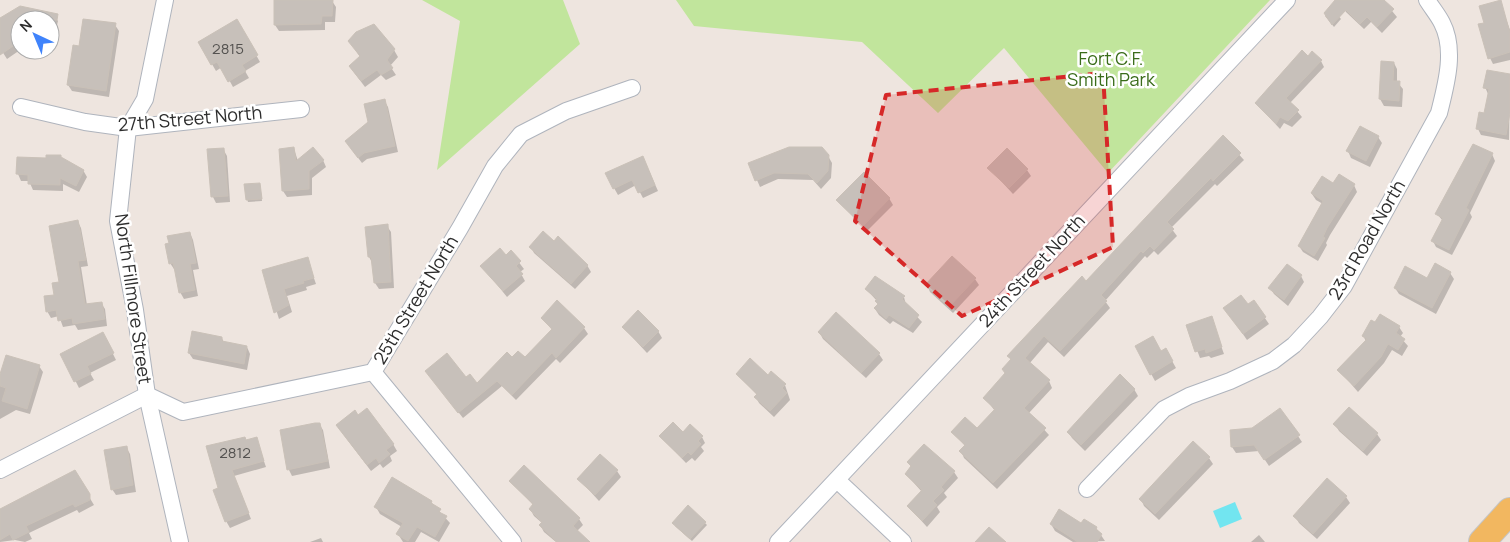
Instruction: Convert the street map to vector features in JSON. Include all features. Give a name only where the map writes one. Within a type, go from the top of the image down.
[{"type":"main road","points":[[1482,542],[1510,511]]},
{"type":"street","name":"North Fillmore Street","points":[[165,0],[145,99],[128,128],[118,221],[147,394],[180,542]]},
{"type":"street","name":"24th Street North","points":[[778,542],[1287,0]]},
{"type":"street","name":"23rd Road North","points":[[1087,488],[1164,409],[1188,396],[1230,382],[1273,361],[1294,346],[1320,318],[1344,286],[1440,113],[1447,82],[1449,49],[1443,25],[1427,0]]},
{"type":"street","name":"25th Street North","points":[[147,394],[183,412],[373,372],[460,228],[494,166],[521,134],[566,110],[632,88]]},
{"type":"street","name":"27th Street North","points":[[21,107],[85,122],[128,128],[301,110]]},
{"type":"street","points":[[373,372],[513,542]]},
{"type":"street","points":[[0,470],[147,394]]},
{"type":"street","points":[[837,480],[903,542]]},
{"type":"highlighted area","points":[[1103,73],[1113,247],[962,316],[855,221],[886,95]]},
{"type":"green space","points":[[422,0],[563,0],[580,44],[437,170],[460,21]]},
{"type":"green space","name":"Fort C.F. Smith Park","points":[[676,0],[1270,0],[1108,173],[1004,48],[938,113],[862,42],[694,26]]},
{"type":"water","points":[[1235,502],[1242,519],[1220,528],[1213,511]]},
{"type":"building","points":[[274,0],[333,0],[332,16],[322,16],[321,24],[274,25]]},
{"type":"building","points":[[1335,0],[1384,0],[1394,9],[1377,27],[1367,17],[1360,24],[1346,10],[1332,25],[1324,13]]},
{"type":"building","points":[[1501,0],[1510,33],[1510,52],[1488,59],[1478,24],[1484,23],[1479,6]]},
{"type":"building","points":[[20,6],[39,10],[13,10]]},
{"type":"building","points":[[10,12],[10,48],[0,55],[0,18]]},
{"type":"building","points":[[83,19],[116,23],[106,91],[67,85],[73,45],[79,46]]},
{"type":"building","points":[[237,19],[258,55],[242,65],[246,71],[228,82],[217,62],[211,65],[198,42]]},
{"type":"building","points":[[374,24],[395,49],[387,60],[393,68],[381,75],[377,70],[361,81],[349,66],[360,56],[348,41],[356,32]]},
{"type":"building","points":[[1302,50],[1308,56],[1312,51],[1322,60],[1286,98],[1299,110],[1288,121],[1280,117],[1276,124],[1255,103]]},
{"type":"building","points":[[1381,61],[1394,62],[1393,81],[1400,81],[1399,101],[1379,99]]},
{"type":"building","points":[[1487,70],[1510,74],[1510,113],[1506,135],[1476,129],[1479,112],[1484,113],[1489,89],[1483,88]]},
{"type":"building","points":[[385,99],[395,146],[364,153],[358,158],[345,141],[368,122],[364,104]]},
{"type":"building","points":[[1360,126],[1379,136],[1366,161],[1346,151]]},
{"type":"building","points":[[1223,135],[1241,153],[1213,181],[1211,178],[1167,222],[1174,229],[1154,250],[1150,246],[1143,253],[1141,251],[1101,295],[1107,301],[1060,351],[1044,336],[1025,358],[1050,380],[1024,408],[1046,428],[993,483],[959,451],[965,445],[951,432],[965,417],[977,428],[995,409],[983,398],[1005,373],[1002,369],[1011,359],[1007,356],[1082,276],[1086,281]]},
{"type":"building","points":[[1473,144],[1493,153],[1466,208],[1469,210],[1449,250],[1431,241],[1443,218],[1435,214]]},
{"type":"building","points":[[294,147],[296,161],[313,147],[324,160],[309,171],[309,189],[282,191],[279,149]]},
{"type":"building","points":[[789,147],[822,147],[829,155],[828,171],[817,183],[808,174],[774,173],[755,181],[748,163]]},
{"type":"building","points":[[224,148],[228,196],[211,197],[207,149]]},
{"type":"building","points":[[1007,148],[1028,169],[1009,188],[987,168]]},
{"type":"building","points":[[46,155],[61,155],[61,157],[84,170],[76,186],[60,178],[60,185],[28,184],[28,175],[16,174],[17,157],[46,158]]},
{"type":"building","points":[[643,156],[655,185],[638,193],[632,180],[613,189],[605,173]]},
{"type":"building","points":[[864,172],[890,198],[863,226],[836,200]]},
{"type":"building","points":[[1339,174],[1355,184],[1327,228],[1323,237],[1325,238],[1314,256],[1298,246],[1323,201],[1311,193],[1322,176],[1333,183]]},
{"type":"building","points":[[260,183],[262,199],[246,200],[244,184]]},
{"type":"building","points":[[78,220],[86,260],[78,261],[85,304],[102,302],[105,319],[73,324],[72,318],[58,321],[56,310],[46,312],[44,296],[54,295],[52,283],[59,282],[49,226]]},
{"type":"building","points":[[388,224],[391,282],[374,283],[371,257],[368,257],[365,227]]},
{"type":"building","points":[[543,231],[554,241],[558,236],[588,265],[571,284],[529,247]]},
{"type":"building","points":[[190,232],[196,263],[190,264],[195,290],[179,293],[173,263],[169,264],[165,244],[169,243],[167,236]]},
{"type":"building","points":[[500,248],[506,255],[511,250],[521,261],[516,266],[523,274],[503,291],[480,266]]},
{"type":"building","points":[[952,256],[976,278],[949,307],[925,285]]},
{"type":"building","points":[[308,257],[314,278],[284,289],[289,305],[274,313],[262,270]]},
{"type":"building","points":[[1435,263],[1451,272],[1432,308],[1394,288],[1405,266],[1427,278]]},
{"type":"building","points":[[1287,264],[1302,275],[1284,300],[1268,288]]},
{"type":"building","points":[[875,276],[905,296],[902,299],[919,315],[909,328],[889,315],[886,319],[874,308],[878,304],[875,301],[877,299],[865,289]]},
{"type":"building","points":[[1241,295],[1248,304],[1254,300],[1266,317],[1243,334],[1223,308]]},
{"type":"building","points":[[557,300],[585,327],[556,358],[552,353],[512,395],[497,381],[458,413],[425,371],[447,353],[466,377],[470,374],[477,383],[507,352],[512,357],[518,351],[525,357],[552,329],[541,318]]},
{"type":"building","points":[[638,310],[659,331],[643,347],[622,327]]},
{"type":"building","points":[[836,312],[880,353],[861,373],[818,332]]},
{"type":"building","points":[[1380,314],[1400,326],[1396,333],[1405,339],[1398,350],[1388,344],[1381,357],[1354,386],[1337,370],[1367,339],[1362,336],[1371,320],[1375,322]]},
{"type":"building","points":[[1212,316],[1222,347],[1206,353],[1205,349],[1195,352],[1186,325]]},
{"type":"building","points":[[192,331],[222,337],[222,341],[247,346],[244,364],[188,353]]},
{"type":"building","points":[[103,332],[114,353],[87,366],[91,374],[74,382],[60,354]]},
{"type":"building","points":[[1153,336],[1161,351],[1166,348],[1173,361],[1150,375],[1135,346]]},
{"type":"building","points":[[6,355],[40,365],[27,409],[2,401],[6,388],[0,386],[0,374]]},
{"type":"building","points":[[750,358],[768,375],[771,371],[786,384],[782,388],[787,393],[770,411],[754,397],[757,394],[736,374]]},
{"type":"building","points":[[1120,374],[1135,389],[1081,445],[1067,432]]},
{"type":"building","points":[[1349,407],[1378,433],[1363,451],[1333,424]]},
{"type":"building","points":[[367,408],[394,444],[386,450],[390,454],[379,463],[376,458],[367,465],[336,425],[355,410],[358,415]]},
{"type":"building","points":[[1280,408],[1300,435],[1264,460],[1254,445],[1231,447],[1230,430],[1252,428]]},
{"type":"building","points":[[673,422],[683,432],[690,424],[703,436],[698,441],[701,444],[691,455],[688,452],[682,458],[659,436]]},
{"type":"building","points":[[320,423],[328,461],[287,470],[280,430]]},
{"type":"building","points":[[245,437],[246,440],[257,437],[264,461],[232,470],[249,513],[225,522],[213,490],[218,488],[206,446]]},
{"type":"building","points":[[1193,441],[1210,457],[1155,514],[1139,499]]},
{"type":"building","points":[[924,444],[955,471],[941,487],[944,490],[933,501],[937,505],[922,521],[907,506],[922,490],[905,474],[911,466],[907,462]]},
{"type":"building","points":[[127,446],[133,485],[111,490],[104,450]]},
{"type":"building","points":[[600,454],[618,470],[595,495],[577,479]]},
{"type":"building","points":[[524,465],[580,518],[573,526],[590,542],[557,542],[539,525],[542,522],[529,509],[533,504],[509,481]]},
{"type":"building","points":[[75,470],[90,494],[90,500],[75,507],[73,504],[26,526],[29,532],[13,540],[10,534],[0,540],[0,509]]},
{"type":"building","points":[[392,477],[432,501],[431,503],[441,509],[439,512],[447,516],[435,537],[417,527],[408,541],[396,534],[403,523],[374,507]]},
{"type":"building","points":[[1327,478],[1347,496],[1313,534],[1293,516]]},
{"type":"building","points":[[688,505],[706,522],[690,539],[672,523]]},
{"type":"building","points":[[1059,509],[1081,523],[1084,519],[1097,527],[1096,529],[1102,534],[1097,542],[1078,542],[1050,524]]},
{"type":"building","points":[[989,527],[1006,542],[975,542]]}]
